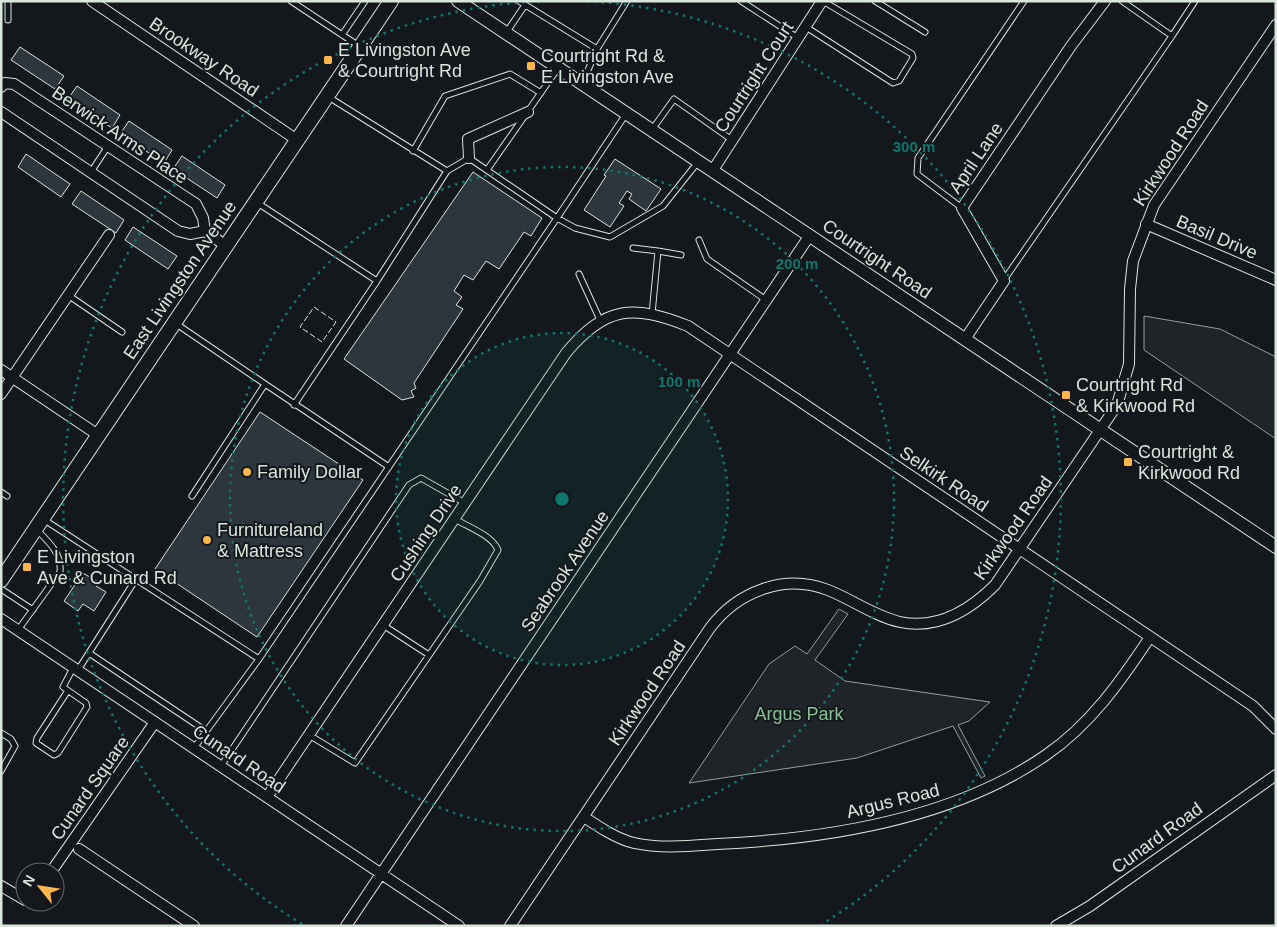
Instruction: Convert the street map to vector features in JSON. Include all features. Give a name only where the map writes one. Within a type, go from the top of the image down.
[{"type":"main road","name":"East Livingston Avenue","points":[[1,580],[390,1]]},
{"type":"street","name":"Brookway Road","points":[[92,1],[297,140]]},
{"type":"street","name":"Courtright Court","points":[[713,170],[823,1]]},
{"type":"street","name":"April Lane","points":[[1004,281],[962,208],[1066,54],[1105,1]]},
{"type":"street","name":"Courtright Road","points":[[463,3],[651,131],[713,170],[1276,547]]},
{"type":"street","name":"Kirkwood Road","points":[[510,926],[710,628],[719,617],[739,600],[774,585],[801,584],[826,589],[876,615],[902,622],[928,623],[954,616],[976,604],[995,585],[1117,405],[1128,371],[1132,268],[1136,248],[1146,224],[1166,185],[1276,25]]},
{"type":"street","name":"Berwick Arms Place","points":[[1,87],[5,83],[14,84],[196,204],[203,218],[205,231]]},
{"type":"street","points":[[1,112],[178,231],[190,234],[205,231],[226,246]]},
{"type":"street","points":[[469,158],[468,139],[528,112]]},
{"type":"street","name":"Basil Drive","points":[[1146,224],[1276,280]]},
{"type":"street","points":[[1,394],[109,235]]},
{"type":"street","name":"Seabrook Avenue","points":[[346,926],[810,235]]},
{"type":"street","points":[[965,339],[1004,281]]},
{"type":"street","name":"Selkirk Road","points":[[631,311],[652,314],[688,326],[1253,706],[1276,729]]},
{"type":"street","name":"Cushing Drive","points":[[267,797],[566,353],[582,334],[600,320],[631,311]]},
{"type":"street","points":[[1,370],[98,435]]},
{"type":"street","name":"Cunard Road","points":[[1,619],[459,926]]},
{"type":"street","name":"Argus Road","points":[[584,817],[599,827],[633,843],[670,846],[778,839],[861,827],[943,807],[996,785],[1046,755],[1068,737],[1108,696],[1150,637]]},
{"type":"street","name":"Cunard Square","points":[[58,862],[155,722]]},
{"type":"street","name":"Cunard Road","points":[[1059,925],[1090,906],[1276,775]]},
{"type":"street","points":[[79,849],[194,926]]},
{"type":"street","points":[[1,886],[15,894]]},
{"type":"lane","points":[[8,1],[8,20]]},
{"type":"lane","points":[[291,1],[360,46]]},
{"type":"lane","points":[[342,35],[365,1]]},
{"type":"lane","points":[[519,1],[597,49]]},
{"type":"lane","points":[[582,84],[597,49],[626,1]]},
{"type":"lane","points":[[741,1],[799,38]]},
{"type":"lane","points":[[806,27],[838,49],[895,83],[899,81],[913,58],[912,54],[823,1]]},
{"type":"lane","points":[[876,1],[925,32]]},
{"type":"lane","points":[[962,208],[917,174],[918,158],[1024,1]]},
{"type":"lane","points":[[1122,1],[1172,36]]},
{"type":"lane","points":[[1004,281],[1195,1]]},
{"type":"lane","points":[[506,33],[525,5]]},
{"type":"lane","points":[[487,170],[558,68]]},
{"type":"lane","points":[[414,151],[445,96],[510,74],[541,93]]},
{"type":"lane","points":[[326,96],[447,171]]},
{"type":"lane","points":[[651,131],[674,99],[732,140]]},
{"type":"lane","points":[[194,748],[259,660],[626,114]]},
{"type":"lane","points":[[91,172],[108,146]]},
{"type":"lane","points":[[294,405],[377,281],[447,171],[469,158],[557,218],[575,228],[610,237],[662,206],[699,161]]},
{"type":"lane","points":[[255,202],[377,281]]},
{"type":"lane","points":[[699,240],[706,259],[766,301]]},
{"type":"lane","points":[[633,248],[680,255]]},
{"type":"lane","points":[[652,314],[658,251]]},
{"type":"lane","points":[[579,274],[600,320]]},
{"type":"lane","points":[[68,295],[122,332]]},
{"type":"lane","points":[[174,322],[294,405],[389,467]]},
{"type":"lane","points":[[192,496],[265,384]]},
{"type":"lane","points":[[221,766],[409,485],[421,478],[465,504]]},
{"type":"lane","points":[[1,492],[7,496]]},
{"type":"lane","points":[[309,735],[355,764],[429,655],[498,550],[496,544],[455,519]]},
{"type":"lane","points":[[40,523],[136,579],[259,660]]},
{"type":"lane","points":[[18,630],[57,579],[61,563],[40,523]]},
{"type":"lane","points":[[67,692],[37,738],[36,743],[54,755],[58,753],[87,707],[86,704],[67,692],[63,684],[90,652],[136,579]]},
{"type":"lane","points":[[1,589],[34,610]]},
{"type":"lane","points":[[383,625],[429,655]]},
{"type":"lane","points":[[90,652],[206,731]]},
{"type":"lane","points":[[1,733],[11,739],[15,746],[1,771]]},
{"type":"green space","points":[[1144,316],[1220,329],[1276,357],[1276,439],[1144,350]]},
{"type":"green space","name":"Argus Park","points":[[839,609],[848,614],[815,660],[845,681],[990,702],[969,721],[958,725],[985,776],[981,778],[953,726],[857,758],[689,783],[769,664],[795,646],[807,654]]},
{"type":"building","points":[[20,47],[64,76],[55,89],[11,60]]},
{"type":"building","points":[[77,86],[120,115],[112,128],[68,99]]},
{"type":"building","points":[[129,121],[172,150],[164,163],[120,134]]},
{"type":"building","points":[[26,154],[70,184],[61,197],[18,167]]},
{"type":"building","points":[[182,156],[225,185],[217,198],[173,169]]},
{"type":"building","points":[[615,159],[661,189],[646,211],[629,199],[632,194],[627,191],[619,203],[624,206],[610,227],[584,210]]},
{"type":"building","points":[[473,172],[542,218],[531,236],[524,232],[499,269],[486,261],[473,280],[464,275],[454,291],[462,297],[456,305],[463,309],[414,383],[416,388],[411,391],[414,397],[402,400],[344,359]]},
{"type":"building","points":[[81,191],[124,220],[116,233],[72,204]]},
{"type":"building","points":[[133,227],[177,256],[168,269],[125,240]]},
{"type":"building","points":[[260,412],[363,480],[257,637],[155,569]]},
{"type":"building","points":[[83,573],[98,582],[96,586],[106,592],[94,611],[83,604],[78,611],[64,601]]},
{"type":"fence","points":[[314,307],[336,322],[322,342],[300,327],[314,307]]},
{"type":"place","name":"E Livingston Ave & Courtright Rd","points":[[328,60]]},
{"type":"place","name":"Courtright Rd & E Livingston Ave","points":[[531,66]]},
{"type":"place","name":"Courtright Rd & Kirkwood Rd","points":[[1066,395]]},
{"type":"place","name":"Courtright & Kirkwood Rd","points":[[1128,462]]},
{"type":"place","name":"Family Dollar","points":[[247,472]]},
{"type":"place","name":"Furnitureland & Mattress","points":[[207,540]]},
{"type":"place","name":"E Livingston Ave & Cunard Rd","points":[[27,567]]}]
